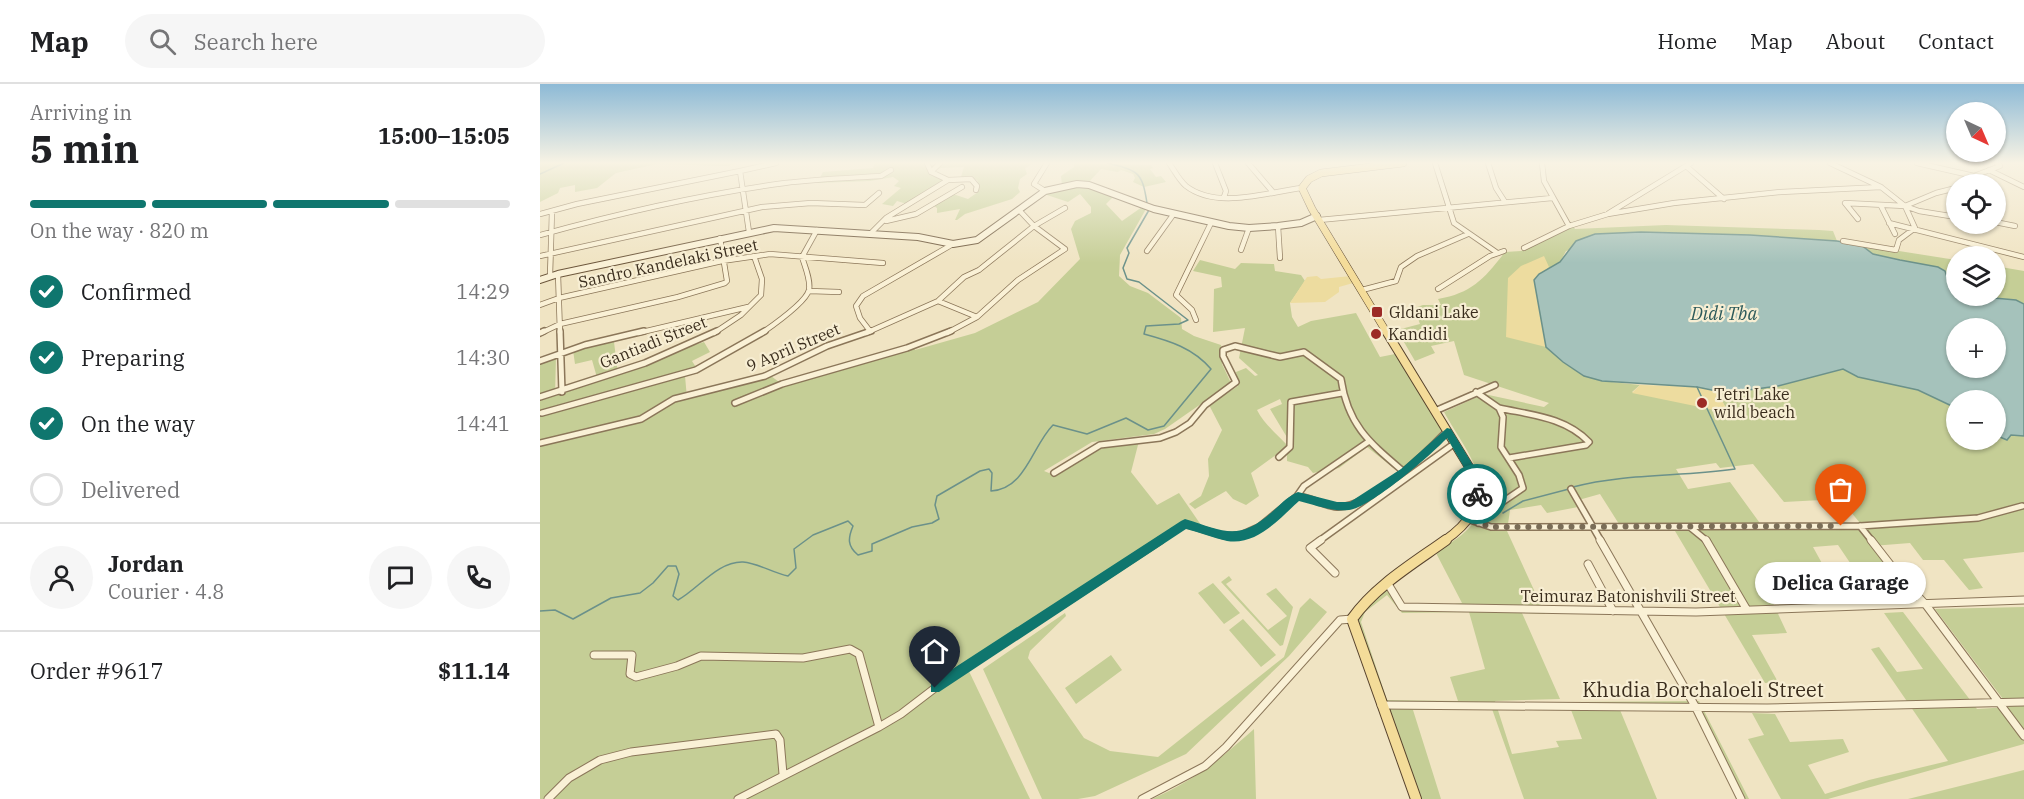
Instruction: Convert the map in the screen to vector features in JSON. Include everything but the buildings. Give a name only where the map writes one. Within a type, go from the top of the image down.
[{"type":"main road","points":[[1306,196],[1474,475],[1477,491],[1474,521],[1359,607],[1352,619],[1416,799]]},
{"type":"street","points":[[540,214],[618,196]]},
{"type":"street","points":[[540,235],[713,196]]},
{"type":"street","points":[[744,196],[749,232]]},
{"type":"street","points":[[540,256],[745,210],[803,203],[865,205],[875,196]]},
{"type":"street","points":[[870,234],[874,228],[922,196]]},
{"type":"street","points":[[884,221],[907,218],[923,212],[947,196]]},
{"type":"street","points":[[870,331],[860,318],[856,306],[863,296],[873,288],[953,244],[976,240],[1038,196]]},
{"type":"street","points":[[1121,196],[1173,215],[1249,228],[1278,226],[1318,218],[1552,198],[1569,226]]},
{"type":"street","points":[[1224,197],[1248,196]]},
{"type":"street","points":[[1445,196],[1454,223],[1496,252]]},
{"type":"street","points":[[1501,196],[1505,202]]},
{"type":"street","points":[[1608,214],[1637,196]]},
{"type":"street","points":[[1720,196],[1724,200]]},
{"type":"street","points":[[1524,248],[1569,226],[1608,214],[1674,203],[1752,196]]},
{"type":"street","points":[[1892,196],[1905,207],[1915,228]]},
{"type":"street","points":[[1905,207],[1929,196]]},
{"type":"street","points":[[1858,219],[1845,203],[1905,207],[1946,215]]},
{"type":"street","points":[[1881,206],[1895,234]]},
{"type":"street","name":"9 April Street","points":[[540,443],[641,418],[674,399],[765,376],[827,346],[870,331],[938,301],[964,277],[979,270],[1034,226],[1065,208]]},
{"type":"street","points":[[552,210],[551,252],[559,298],[562,392]]},
{"type":"street","points":[[735,402],[782,384],[874,358],[948,333],[977,317],[1018,280],[1065,249],[1034,226],[1019,210]]},
{"type":"street","points":[[1147,251],[1173,215]]},
{"type":"street","points":[[1196,320],[1192,310],[1176,295],[1211,223]]},
{"type":"street","points":[[1889,223],[2024,257]]},
{"type":"street","points":[[2006,224],[2015,226]]},
{"type":"street","points":[[1278,226],[1280,258]]},
{"type":"street","points":[[540,280],[720,238],[774,228],[918,237],[953,244]]},
{"type":"street","points":[[1241,250],[1249,228]]},
{"type":"street","points":[[1843,241],[1896,250],[1899,240],[1915,228]]},
{"type":"street","points":[[542,413],[696,370],[765,331],[803,300],[809,291],[808,275],[802,257],[817,230]]},
{"type":"street","points":[[1362,291],[1396,281],[1401,267],[1417,256],[1468,234]]},
{"type":"street","points":[[540,333],[560,324],[720,286],[727,281],[720,238]]},
{"type":"street","points":[[1438,288],[1496,252],[1504,251]]},
{"type":"street","name":"Sandro Kandelaki Street","points":[[540,305],[559,298],[722,261],[770,254],[883,263]]},
{"type":"street","name":"Gantiadi Street","points":[[540,397],[562,392],[645,363],[720,330],[761,295],[763,288],[754,256]]},
{"type":"street","points":[[809,291],[839,292]]},
{"type":"street","points":[[938,301],[977,317]]},
{"type":"street","points":[[540,361],[560,352],[748,307]]},
{"type":"street","points":[[1054,473],[1100,445],[1161,438],[1190,423],[1205,405],[1236,382],[1222,356],[1223,350],[1234,346],[1266,356],[1282,357],[1304,352],[1341,380],[1342,393],[1349,415],[1368,442],[1404,472]]},
{"type":"street","points":[[1435,411],[1495,385]]},
{"type":"street","points":[[1476,392],[1499,408],[1535,414],[1557,422],[1576,431],[1589,442],[1586,445],[1509,458]]},
{"type":"street","points":[[1279,457],[1290,447],[1292,402],[1342,393]]},
{"type":"street","points":[[1474,521],[1523,489],[1509,458],[1501,447],[1503,417],[1499,408]]},
{"type":"street","points":[[1298,496],[1337,507],[1352,506],[1404,472],[1430,451],[1447,431]]},
{"type":"street","points":[[738,799],[783,774],[879,727],[1185,524],[1229,537],[1249,534],[1261,528],[1298,496],[1304,486],[1368,442]]},
{"type":"street","points":[[1335,573],[1310,548],[1455,443]]},
{"type":"street","points":[[1571,489],[1695,706],[1741,799]]},
{"type":"street","points":[[1474,521],[1491,527],[1860,526],[1978,518],[2022,506]]},
{"type":"street","points":[[1860,526],[1899,576],[1926,605],[2024,736]]},
{"type":"street","points":[[1691,528],[1706,539],[1747,610]]},
{"type":"street","points":[[1588,564],[1613,611]]},
{"type":"street","name":"Teimuraz Batonishvili Street","points":[[1388,584],[1402,607],[1642,612],[1926,605],[2024,600]]},
{"type":"street","points":[[1142,799],[1205,766],[1226,747],[1340,620],[1352,619]]},
{"type":"street","points":[[594,656],[632,655],[630,674],[636,677],[677,666],[701,656],[803,658],[850,649],[859,654],[879,727]]},
{"type":"street","name":"Khudia Borchaloeli Street","points":[[1381,705],[1695,706],[2024,702]]},
{"type":"street","points":[[548,799],[569,778],[600,760],[631,752],[776,734],[780,740],[783,774]]},
{"type":"green space","points":[[540,196],[551,196],[540,202]]},
{"type":"green space","points":[[891,196],[919,196],[907,204],[897,201],[893,206],[882,204]]},
{"type":"green space","points":[[949,196],[968,199],[972,196],[1015,196],[965,214],[957,220],[955,220],[960,209],[937,213],[937,208],[934,206]]},
{"type":"green space","points":[[1051,196],[1076,196],[1068,202]]},
{"type":"green space","points":[[1082,196],[1114,196],[1106,204],[1122,221],[1142,207],[1146,209],[1120,255],[1119,276],[1130,286],[1148,293],[1181,318],[1182,329],[1194,336],[1221,345],[1222,364],[1231,383],[1165,429],[1154,434],[1092,442],[1044,471],[1054,475],[1094,452],[1114,445],[1139,441],[1131,472],[1157,505],[1179,493],[1201,525],[1184,522],[966,665],[1030,799],[540,799],[540,363],[556,356],[555,396],[598,381],[592,360],[575,364],[573,350],[614,342],[618,374],[704,342],[710,352],[692,361],[699,372],[685,376],[687,398],[748,384],[771,376],[783,385],[914,347],[915,350],[975,333],[1038,302],[1080,259],[1071,229],[1075,221],[1091,213],[1091,207]]},
{"type":"green space","points":[[1666,225],[1819,230],[1833,231],[1837,241],[1750,235],[1641,232],[1621,234],[1566,251],[1560,262],[1534,280],[1546,347],[1602,381],[1640,385],[1632,392],[1728,412],[1717,392],[1778,386],[1843,369],[1859,377],[1918,390],[1946,403],[1946,450],[2006,450],[2006,440],[2011,435],[2024,436],[2024,552],[1963,559],[1983,588],[1969,590],[1944,560],[1923,560],[1910,543],[1872,546],[1900,583],[1865,585],[1838,545],[1813,547],[1829,576],[1810,576],[1823,601],[1772,601],[1787,633],[1752,635],[1778,682],[1765,683],[1675,531],[1633,530],[1628,523],[1619,524],[1600,494],[1575,501],[1578,507],[1547,513],[1541,505],[1510,510],[1507,531],[1545,614],[1522,613],[1560,699],[1495,701],[1512,754],[1559,747],[1556,741],[1582,739],[1568,702],[1699,701],[1749,799],[1738,799],[1694,709],[1620,710],[1657,799],[1524,799],[1492,709],[1413,710],[1441,799],[1422,799],[1354,619],[1359,612],[1388,589],[1402,610],[1462,603],[1436,553],[1469,528],[1478,514],[1482,499],[1481,484],[1469,454],[1444,412],[1484,394],[1544,407],[1549,403],[1464,375],[1454,341],[1431,346],[1435,353],[1415,361],[1397,330],[1420,324],[1414,308],[1423,305],[1441,305],[1438,299],[1469,289],[1484,277],[1505,252],[1521,251],[1573,226],[1575,229]],"holes":[[[1716,463],[1720,468],[1753,464],[1784,502],[1840,499],[1860,523],[1973,516],[1976,521],[1869,528],[1638,529],[1762,526],[1730,482],[1688,489],[1676,469]],[[1387,595],[1402,613],[1469,612],[1485,669],[1450,677],[1458,701],[1387,700],[1361,622],[1365,612]]]},
{"type":"green space","points":[[1861,245],[1946,258],[1946,277],[1873,254]]},
{"type":"green space","points":[[1200,260],[1235,269],[1241,263],[1274,264],[1275,271],[1301,275],[1305,281],[1290,303],[1292,317],[1298,327],[1311,321],[1356,313],[1380,357],[1395,354],[1442,430],[1425,451],[1400,473],[1367,447],[1339,468],[1313,473],[1308,467],[1287,461],[1287,447],[1251,473],[1259,496],[1246,505],[1233,499],[1226,491],[1195,509],[1189,504],[1201,496],[1209,476],[1208,459],[1222,430],[1209,405],[1238,386],[1236,372],[1246,368],[1255,376],[1258,375],[1239,358],[1245,328],[1213,332],[1214,289],[1222,287],[1221,277],[1193,271]],"holes":[[[1280,399],[1282,404],[1270,409],[1288,439],[1287,445],[1257,410]]]},
{"type":"green space","points":[[2006,268],[2024,271],[2024,304],[2006,299]]},
{"type":"green space","points":[[1229,576],[1232,580],[1226,584],[1268,630],[1287,616],[1266,594],[1276,588],[1293,607],[1283,645],[1280,646],[1221,582]]},
{"type":"green space","points":[[1213,583],[1240,613],[1224,624],[1198,593]]},
{"type":"green space","points":[[1310,598],[1327,612],[1289,656],[1186,754],[1095,796],[1078,799],[1042,799],[983,669],[1065,613],[1066,616],[1030,651],[1028,658],[1084,738],[1110,751],[1158,757],[1284,657],[1300,608]]},
{"type":"green space","points":[[2024,607],[2024,744],[1828,799],[1781,799],[1748,739],[1764,735],[1752,713],[1775,714],[1790,742],[1843,739],[1849,752],[1808,765],[1825,794],[1869,780],[1948,761],[1871,649],[1879,647],[1897,672],[1923,669],[1884,613],[1903,612],[1977,709],[2009,707],[1935,609]]},
{"type":"green space","points":[[1243,619],[1276,655],[1261,667],[1229,630]]},
{"type":"green space","points":[[1111,655],[1122,670],[1076,704],[1065,688]]},
{"type":"green space","points":[[1254,729],[1256,799],[1152,799],[1206,768]]},
{"type":"green space","points":[[2024,770],[2024,799],[1908,799]]},
{"type":"sand","points":[[1544,256],[1549,267],[1534,280],[1546,347],[1506,337],[1508,278],[1521,266]]},
{"type":"sand","points":[[1317,276],[1321,279],[1351,276],[1353,283],[1339,287],[1339,292],[1325,302],[1290,303],[1307,277]]},
{"type":"sand","name":"Tetri Lake wild beach","points":[[1640,385],[1697,387],[1717,392],[1729,413],[1632,393]]},
{"type":"water","name":"Didi Tba","points":[[1641,232],[1750,235],[1837,241],[1861,245],[1873,254],[1938,267],[1945,271],[1946,306],[2006,306],[2006,299],[2016,300],[2024,304],[2024,436],[2011,435],[2006,440],[2006,390],[1946,390],[1946,403],[1918,390],[1858,377],[1843,369],[1778,386],[1726,393],[1697,387],[1602,381],[1584,376],[1546,347],[1534,280],[1539,274],[1560,262],[1576,241],[1595,234]]},
{"type":"waterway","points":[[1146,196],[1147,203]]},
{"type":"waterway","points":[[540,611],[555,610],[573,619],[611,598],[640,593],[653,583],[668,566],[676,566],[679,574],[673,596],[678,600],[717,571],[734,563],[749,563],[788,576],[796,568],[794,549],[813,535],[848,521],[853,526],[849,538],[850,545],[858,555],[872,551],[872,544],[912,527],[932,523],[939,519],[935,505],[937,496],[980,471],[989,469],[992,473],[991,491],[1012,483],[1020,475],[1053,425],[1087,434],[1126,418],[1148,430],[1164,426],[1211,369],[1189,351],[1144,334],[1146,326],[1179,324],[1188,320],[1139,282],[1127,279],[1123,268],[1129,253],[1127,248],[1149,210]]},
{"type":"waterway","points":[[1573,487],[1613,479],[1735,469],[1697,387]]},
{"type":"waterway","points":[[1503,513],[1523,501],[1569,489]]},
{"type":"way so far","points":[[1477,494],[1470,520],[1491,527],[1841,526]]},
{"type":"place","name":"Gldani Lake","points":[[1377,312]]},
{"type":"place","name":"Kandidi","points":[[1376,334]]},
{"type":"place","name":"Tetri Lake wild beach","points":[[1702,403]]},
{"type":"place","name":"Delica Garage","points":[[1841,526]]},
{"type":"route","points":[[935,688],[1185,524],[1229,537],[1249,534],[1261,528],[1298,496],[1337,507],[1352,506],[1404,472],[1430,451],[1447,431],[1474,475],[1477,494]]}]
